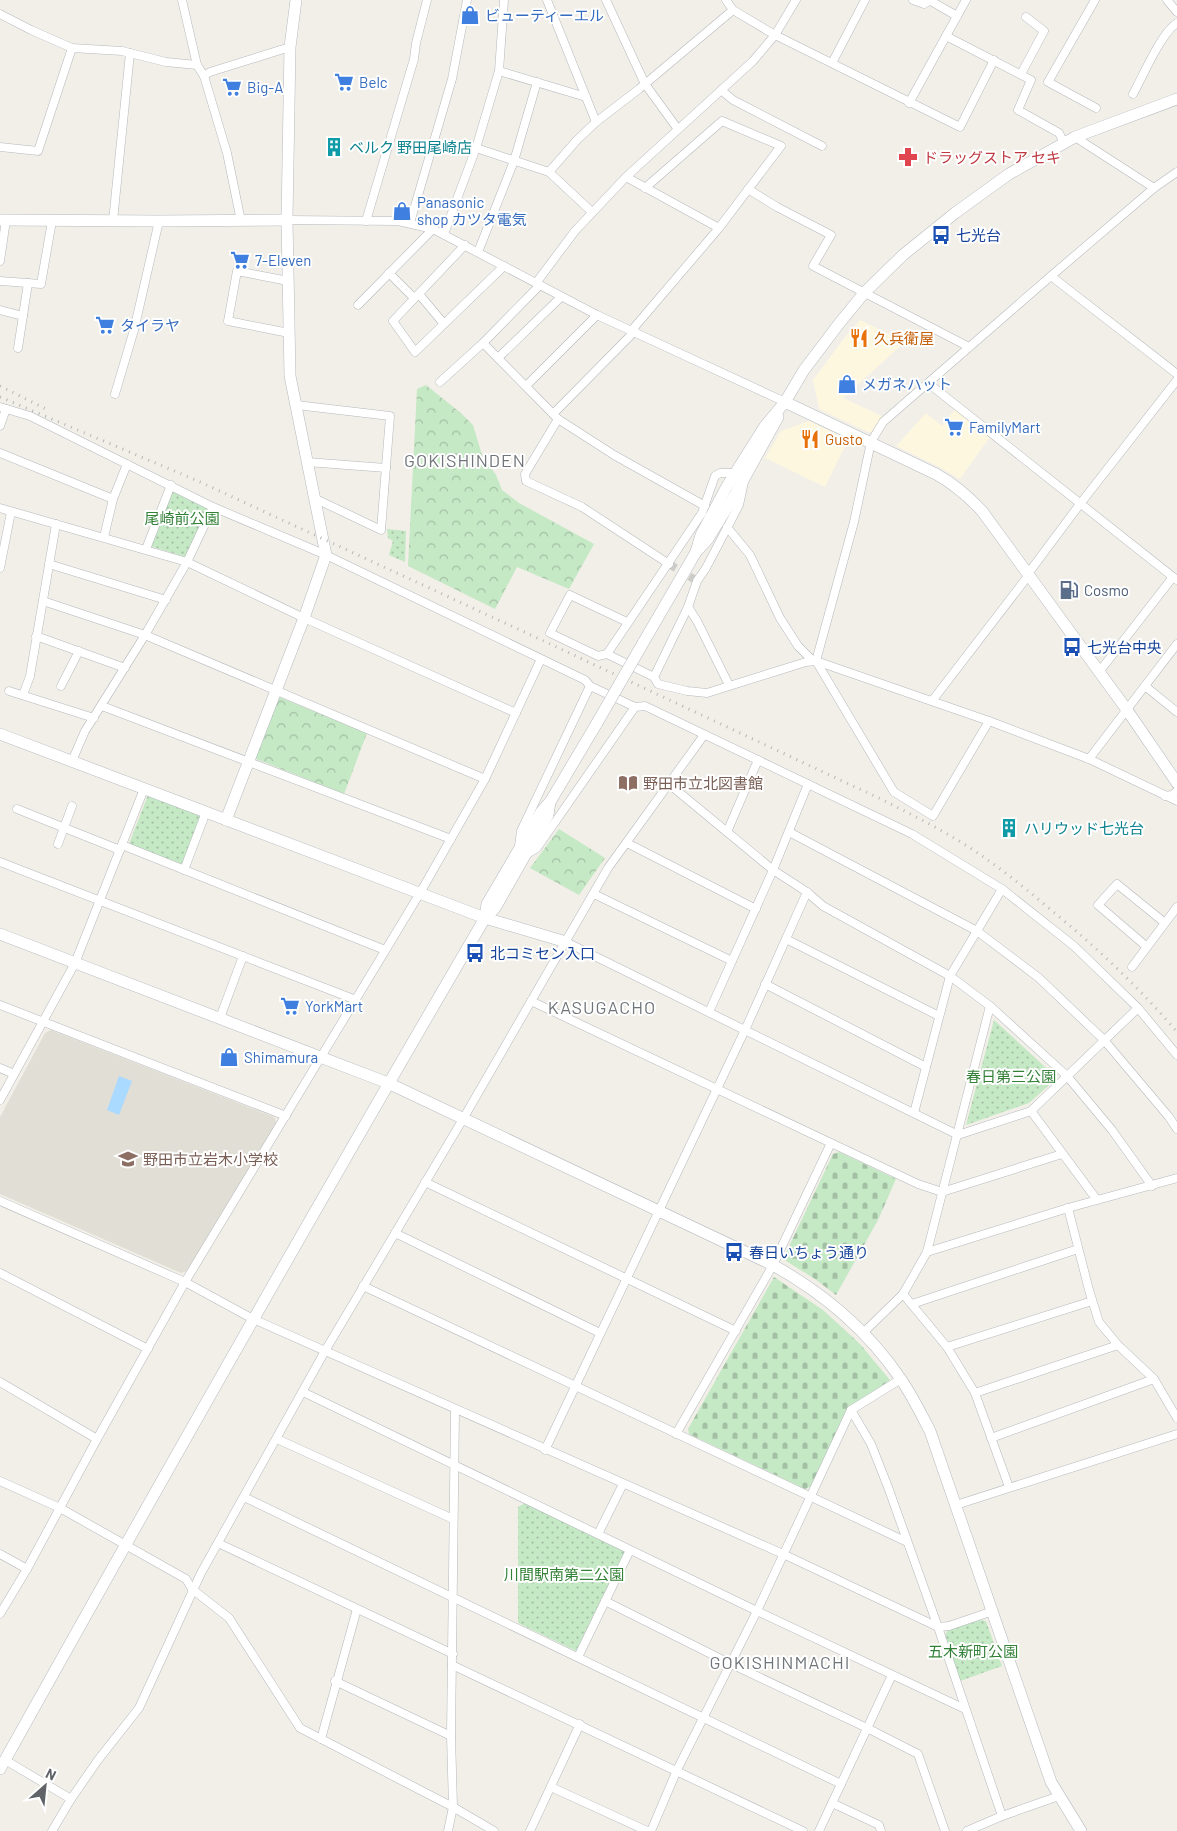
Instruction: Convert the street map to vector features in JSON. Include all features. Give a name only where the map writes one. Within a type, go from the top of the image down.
[{"type":"street","points":[[182,0],[197,65],[204,76],[227,154],[241,221]]},
{"type":"street","points":[[226,820],[304,618],[326,555],[290,376],[287,220],[290,47],[296,0]]},
{"type":"street","points":[[366,221],[414,59],[427,0]]},
{"type":"street","points":[[410,223],[452,79],[467,0]]},
{"type":"street","points":[[444,234],[476,148],[499,71],[504,0]]},
{"type":"street","points":[[547,0],[596,122]]},
{"type":"street","points":[[606,0],[645,84],[677,128]]},
{"type":"street","points":[[726,0],[733,10],[775,35],[960,127],[994,60]]},
{"type":"street","points":[[440,382],[483,343],[538,284],[575,231],[626,177],[677,128],[753,61],[775,35],[796,0]]},
{"type":"street","points":[[832,63],[865,0]]},
{"type":"street","points":[[913,0],[924,4],[929,1],[956,16]]},
{"type":"street","points":[[909,103],[966,0]]},
{"type":"street","points":[[1095,0],[1048,82],[1096,108]]},
{"type":"street","points":[[1167,0],[1177,12]]},
{"type":"street","points":[[549,172],[577,140],[596,122],[645,84],[733,10]]},
{"type":"street","points":[[0,14],[72,48],[122,51],[166,62],[197,65]]},
{"type":"street","points":[[1021,74],[1044,31],[1026,17]]},
{"type":"street","points":[[1133,94],[1162,41],[1172,26],[1177,23]]},
{"type":"street","points":[[946,36],[1031,80],[1018,110],[1059,133],[1064,143]]},
{"type":"street","points":[[204,76],[210,72],[290,47]]},
{"type":"street","points":[[0,148],[38,151],[72,48]]},
{"type":"street","points":[[113,221],[130,53]]},
{"type":"street","points":[[499,71],[586,97]]},
{"type":"street","points":[[478,252],[514,160],[537,82]]},
{"type":"street","points":[[721,90],[733,100],[822,146]]},
{"type":"street","points":[[71,1799],[2,1762],[388,1083],[485,918],[487,904],[522,853],[541,812],[550,802],[696,552],[701,535],[726,488],[741,476],[765,426],[785,402],[821,346],[864,294],[903,255],[955,213],[1009,174],[1074,137],[1177,99]]},
{"type":"street","points":[[645,188],[722,122],[781,146],[719,228],[634,331],[556,417],[525,474],[526,481],[582,507],[669,564]]},
{"type":"street","points":[[1074,137],[1154,188]]},
{"type":"street","points":[[476,148],[549,172],[592,212]]},
{"type":"street","points":[[815,661],[854,522],[870,442],[883,422],[1050,276],[1154,188],[1177,172]]},
{"type":"street","points":[[626,177],[719,228]]},
{"type":"street","points":[[748,189],[776,207],[831,235],[813,266],[969,347]]},
{"type":"street","points":[[0,261],[3,220],[398,221],[433,229],[597,315],[870,442],[936,474],[960,489],[982,511],[1175,775]]},
{"type":"street","points":[[0,281],[41,284],[52,221]]},
{"type":"street","points":[[115,394],[134,330],[159,221]]},
{"type":"street","points":[[358,305],[433,229]]},
{"type":"street","points":[[465,245],[393,321],[415,352],[504,266]]},
{"type":"street","points":[[288,280],[237,271],[228,321],[289,333]]},
{"type":"street","points":[[389,273],[417,296],[444,324]]},
{"type":"street","points":[[1050,276],[1177,374]]},
{"type":"street","points":[[18,348],[28,283]]},
{"type":"street","points":[[498,358],[561,296]]},
{"type":"street","points":[[0,310],[23,316]]},
{"type":"street","points":[[526,386],[597,315]]},
{"type":"street","points":[[483,343],[556,417],[614,455],[705,506]]},
{"type":"street","points":[[932,701],[1080,504],[1177,380]]},
{"type":"street","points":[[928,383],[1175,579],[1099,672]]},
{"type":"street","points":[[296,405],[390,416],[381,530],[314,498]]},
{"type":"street","points":[[0,426],[3,408],[30,416],[171,485],[213,508],[326,555],[585,680],[590,686],[635,708],[645,706],[912,834],[1002,889],[1074,946],[1138,1008],[1177,1055]]},
{"type":"street","points":[[0,453],[113,499]]},
{"type":"street","points":[[307,462],[386,468]]},
{"type":"street","points":[[104,537],[113,499],[127,464]]},
{"type":"street","points":[[607,654],[702,513],[714,476],[720,472],[741,476]]},
{"type":"street","points":[[654,676],[688,607],[697,581],[706,568],[739,505],[743,495],[741,476]]},
{"type":"street","points":[[146,549],[171,485]]},
{"type":"street","points":[[0,508],[187,562],[304,618],[516,713]]},
{"type":"street","points":[[72,761],[85,731],[166,600],[213,508]]},
{"type":"street","points":[[0,568],[11,512]]},
{"type":"street","points":[[23,695],[30,676],[56,524]]},
{"type":"street","points":[[727,527],[750,555],[780,618],[798,646],[815,661],[894,792],[933,816],[989,721]]},
{"type":"street","points":[[49,564],[166,600]]},
{"type":"street","points":[[628,622],[570,595],[550,633],[598,656],[607,654],[654,676],[658,684],[687,691],[707,693],[815,661],[989,721],[1088,760],[1177,802]]},
{"type":"street","points":[[43,601],[146,635],[485,779]]},
{"type":"street","points":[[688,607],[729,685]]},
{"type":"street","points":[[36,636],[125,668]]},
{"type":"street","points":[[1088,760],[1177,644]]},
{"type":"street","points":[[61,686],[79,652]]},
{"type":"street","points":[[0,1614],[27,1569],[185,1282],[322,1058],[485,779],[541,659]]},
{"type":"street","points":[[522,853],[521,831],[590,686]]},
{"type":"street","points":[[1145,686],[1177,712]]},
{"type":"street","points":[[9,691],[94,718]]},
{"type":"street","points":[[102,706],[450,839]]},
{"type":"street","points":[[522,853],[537,848],[635,708]]},
{"type":"street","points":[[0,734],[485,918],[566,942],[958,1135],[1031,1111],[1138,1008]]},
{"type":"street","points":[[52,1831],[98,1760],[139,1708],[192,1588],[325,1351],[464,1119],[608,868],[704,735]]},
{"type":"street","points":[[727,832],[758,760]]},
{"type":"street","points":[[669,784],[773,870],[807,892],[824,906],[950,976],[990,1006],[1067,1076],[1112,1130],[1152,1186]]},
{"type":"street","points":[[709,1012],[773,870],[808,784]]},
{"type":"street","points":[[0,1100],[75,963],[144,789]]},
{"type":"street","points":[[1166,796],[1177,791]]},
{"type":"street","points":[[58,844],[72,806]]},
{"type":"street","points":[[17,809],[64,828],[184,870],[385,950]]},
{"type":"street","points":[[184,870],[206,812]]},
{"type":"street","points":[[789,832],[977,931],[1039,978],[1104,1040],[1170,1117],[1177,1129]]},
{"type":"street","points":[[627,843],[756,909]]},
{"type":"street","points":[[0,862],[356,1000]]},
{"type":"street","points":[[1147,947],[1098,906],[1117,884],[1165,923]]},
{"type":"street","points":[[914,1113],[950,976],[1002,889]]},
{"type":"street","points":[[545,1450],[745,1030],[807,892]]},
{"type":"street","points":[[594,894],[732,961]]},
{"type":"street","points":[[1132,967],[1177,907]]},
{"type":"street","points":[[0,934],[388,1083],[773,1265],[819,1293],[882,1353],[901,1379],[930,1432],[1052,1782],[1081,1831]]},
{"type":"street","points":[[786,939],[939,1016]]},
{"type":"street","points":[[220,1018],[244,956]]},
{"type":"street","points":[[766,984],[926,1067]]},
{"type":"street","points":[[531,1000],[918,1184],[942,1192],[1062,1154]]},
{"type":"street","points":[[0,1004],[286,1116]]},
{"type":"street","points":[[863,1333],[904,1294],[927,1252],[990,1006]]},
{"type":"street","points":[[0,1068],[14,1074]]},
{"type":"street","points":[[1031,1111],[1097,1200]]},
{"type":"street","points":[[676,1434],[773,1265],[831,1143]]},
{"type":"street","points":[[927,1252],[1068,1208],[1177,1178]]},
{"type":"street","points":[[425,1182],[736,1331]]},
{"type":"street","points":[[0,1201],[185,1282],[253,1319],[783,1554],[938,1627],[949,1626],[993,1611]]},
{"type":"street","points":[[1068,1208],[1099,1322],[1118,1345],[1154,1379],[1177,1418]]},
{"type":"street","points":[[395,1233],[600,1333]]},
{"type":"street","points":[[912,1304],[1078,1249]]},
{"type":"street","points":[[0,1273],[148,1349]]},
{"type":"street","points":[[363,1286],[907,1542]]},
{"type":"street","points":[[904,1294],[948,1347],[974,1392],[1009,1488]]},
{"type":"street","points":[[948,1347],[1092,1301]]},
{"type":"street","points":[[974,1392],[1118,1345]]},
{"type":"street","points":[[651,1831],[677,1770],[731,1664],[851,1410],[901,1379]]},
{"type":"street","points":[[991,1438],[1154,1379]]},
{"type":"street","points":[[0,1382],[97,1439]]},
{"type":"street","points":[[303,1392],[756,1611],[965,1709]]},
{"type":"street","points":[[448,1831],[453,1807],[451,1736],[455,1410]]},
{"type":"street","points":[[851,1410],[871,1444],[888,1487],[1002,1816]]},
{"type":"street","points":[[956,1505],[1177,1434]]},
{"type":"street","points":[[277,1439],[454,1519]]},
{"type":"street","points":[[0,1481],[60,1508],[186,1579],[192,1588],[229,1618],[300,1728],[453,1807],[494,1831]]},
{"type":"street","points":[[598,1534],[623,1484]]},
{"type":"street","points":[[244,1497],[841,1784]]},
{"type":"street","points":[[218,1542],[453,1654]]},
{"type":"street","points":[[578,1657],[630,1550]]},
{"type":"street","points":[[0,1554],[27,1569]]},
{"type":"street","points":[[605,1601],[918,1754],[945,1831]]},
{"type":"street","points":[[321,1739],[335,1681],[356,1609]]},
{"type":"street","points":[[452,1665],[803,1831]]},
{"type":"street","points":[[819,1831],[892,1675]]},
{"type":"street","points":[[335,1681],[451,1736]]},
{"type":"street","points":[[530,1831],[580,1724]]},
{"type":"street","points":[[551,1787],[647,1831]]},
{"type":"street","points":[[967,1831],[979,1829],[1002,1816],[1059,1796]]},
{"type":"street","points":[[832,1803],[879,1825],[881,1831]]},
{"type":"shaded area","points":[[860,320],[905,342],[843,398],[884,417],[872,432],[868,432],[819,409],[813,380]]},
{"type":"shaded area","points":[[955,409],[990,437],[960,479],[896,446],[926,413],[942,426]]},
{"type":"shaded area","points":[[809,421],[848,440],[825,487],[765,458],[781,431]]},
{"type":"shaded area","name":"野田市立岩木小学校","points":[[51,1030],[274,1117],[277,1123],[187,1271],[181,1273],[0,1194],[0,1117],[45,1033]]},
{"type":"green space","points":[[426,385],[473,425],[482,455],[496,475],[502,490],[519,503],[594,544],[569,589],[517,567],[495,609],[408,566],[417,389]]},
{"type":"green space","name":"尾崎前公園","points":[[173,489],[208,508],[186,557],[150,546]]},
{"type":"green space","points":[[387,529],[406,531],[405,562],[389,555],[393,541],[388,538]]},
{"type":"green space","points":[[279,697],[367,733],[344,794],[254,758]]},
{"type":"green space","points":[[148,795],[201,815],[182,864],[129,844]]},
{"type":"green space","points":[[559,829],[605,858],[579,895],[530,868]]},
{"type":"green space","name":"春日第三公園","points":[[994,1020],[1057,1078],[1029,1103],[966,1125]]},
{"type":"green space","points":[[839,1152],[896,1179],[878,1220],[836,1295],[783,1259],[833,1154]]},
{"type":"green space","points":[[774,1277],[823,1310],[860,1344],[890,1380],[847,1411],[812,1486],[805,1489],[689,1434],[688,1429]]},
{"type":"green space","name":"川間駅南第二公園","points":[[525,1503],[625,1551],[576,1651],[518,1623],[518,1507]]},
{"type":"green space","name":"五木新町公園","points":[[980,1620],[986,1621],[1002,1666],[960,1681],[945,1636],[947,1631]]},
{"type":"water","points":[[119,1076],[132,1081],[119,1115],[107,1110]]},
{"type":"tunnel","points":[[669,564],[697,581]]},
{"type":"railway","points":[[0,386],[46,409]]},
{"type":"railway","points":[[0,397],[198,481],[883,800],[933,826],[958,840],[990,862],[1063,920],[1130,981],[1177,1032]]},
{"type":"place","name":"ビューティーエル","points":[[470,15]]},
{"type":"place","name":"Belc","points":[[344,82]]},
{"type":"place","name":"Big-A","points":[[232,87]]},
{"type":"place","name":"ベルク 野田尾崎店","points":[[334,147]]},
{"type":"place","name":"ドラッグストア セキ","points":[[908,157]]},
{"type":"place","name":"Panasonic shop カツタ電気","points":[[402,211]]},
{"type":"place","name":"七光台","points":[[941,235]]},
{"type":"place","name":"7-Eleven","points":[[240,260]]},
{"type":"place","name":"タイラヤ","points":[[105,325]]},
{"type":"place","name":"久兵衛屋","points":[[859,338]]},
{"type":"place","name":"メガネハット","points":[[847,384]]},
{"type":"place","name":"FamilyMart","points":[[954,427]]},
{"type":"place","name":"Gusto","points":[[810,439]]},
{"type":"place","name":"Cosmo","points":[[1069,590]]},
{"type":"place","name":"七光台中央","points":[[1072,647]]},
{"type":"place","name":"野田市立北図書館","points":[[628,783]]},
{"type":"place","name":"ハリウッド七光台","points":[[1009,828]]},
{"type":"place","name":"北コミセン入口","points":[[475,953]]},
{"type":"place","name":"YorkMart","points":[[290,1006]]},
{"type":"place","name":"Shimamura","points":[[229,1057]]},
{"type":"place","name":"野田市立岩木小学校","points":[[128,1159]]},
{"type":"place","name":"春日いちょう通り","points":[[734,1252]]},
{"type":"district","name":"GOKISHINDEN","points":[[465,460]]},
{"type":"district","name":"KASUGACHO","points":[[602,1007]]},
{"type":"district","name":"GOKISHINMACHI","points":[[780,1662]]}]
